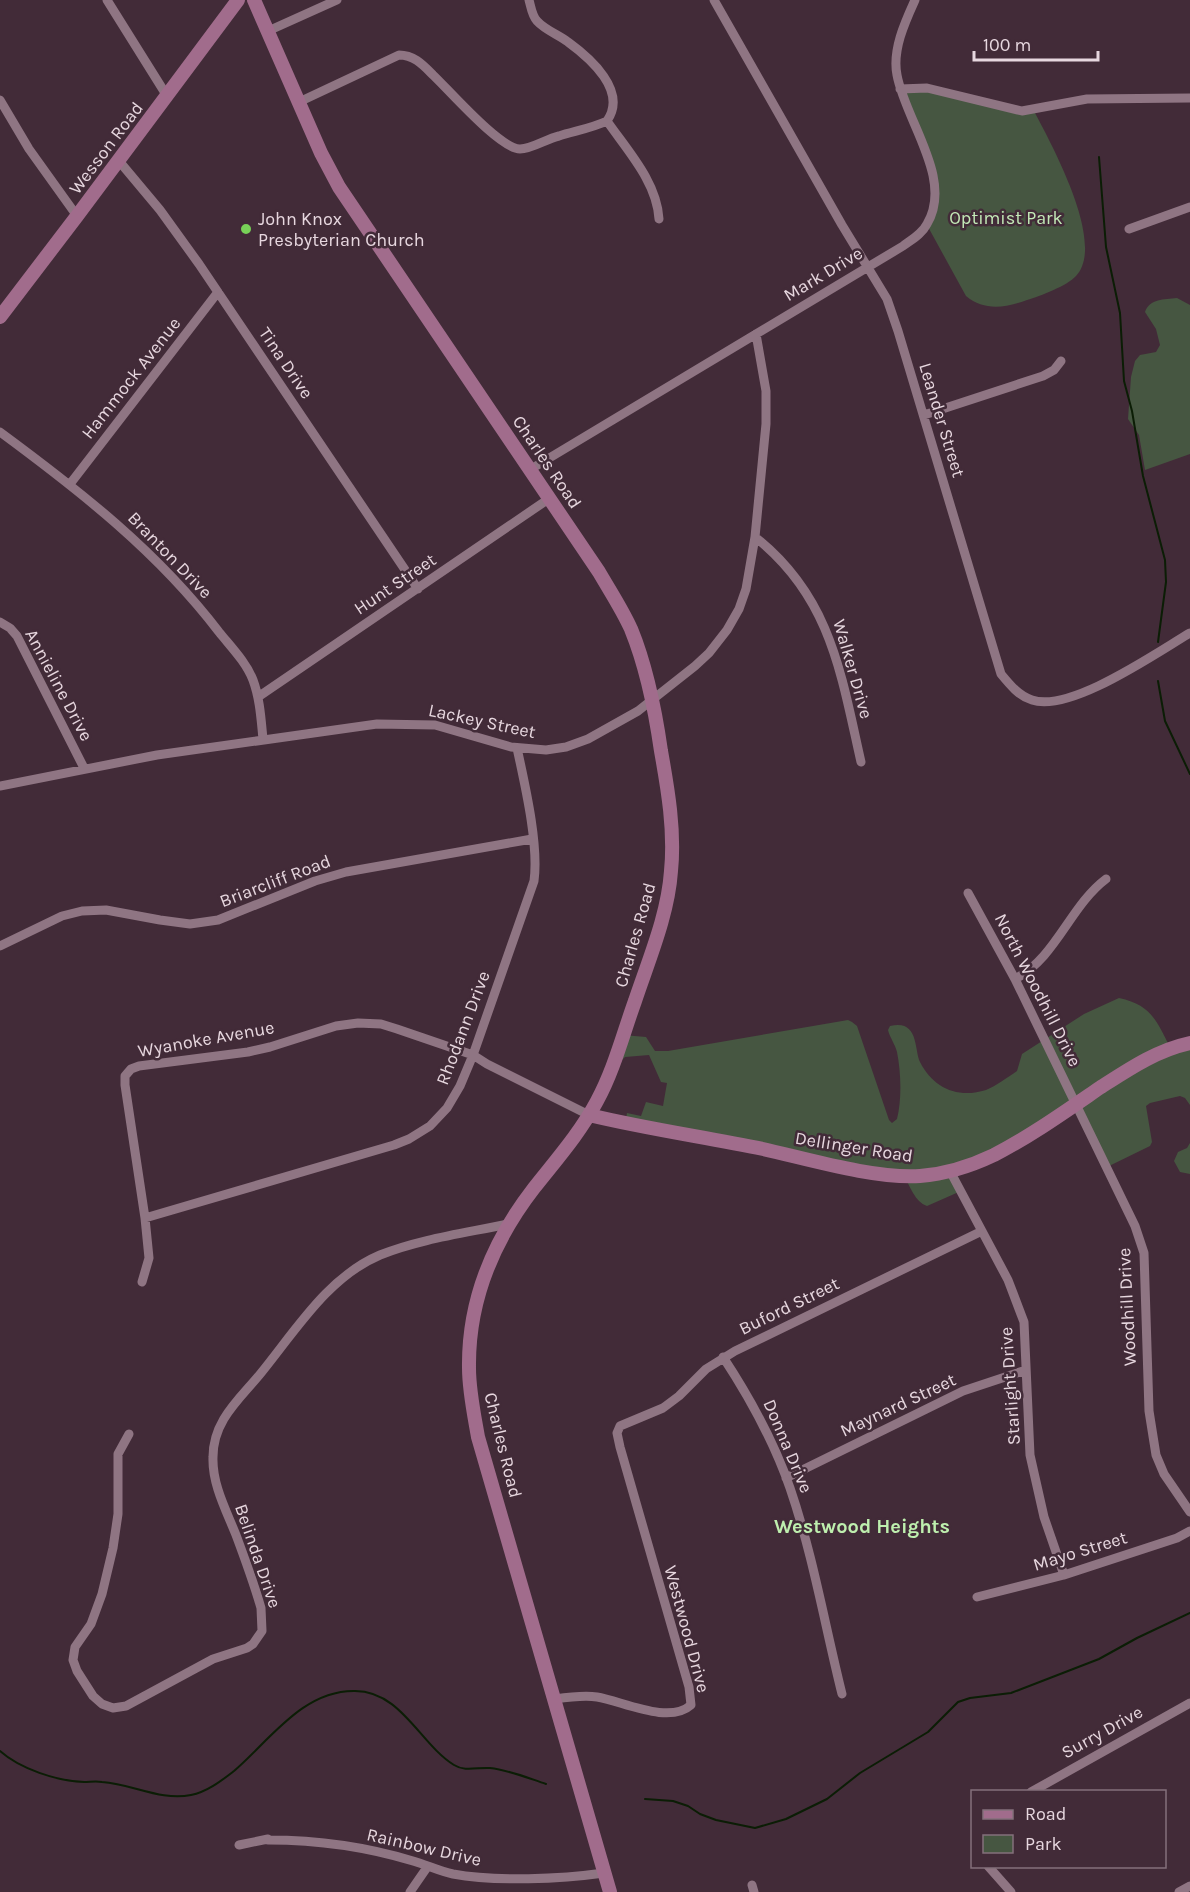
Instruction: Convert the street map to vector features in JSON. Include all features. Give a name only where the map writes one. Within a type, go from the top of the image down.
[{"type":"street","points":[[106,0],[167,96]]},
{"type":"street","name":"Wesson Road","points":[[0,317],[238,0]]},
{"type":"street","name":"Charles Road","points":[[254,0],[321,153],[339,187],[599,572],[630,627],[653,699],[670,812],[671,873],[658,929],[628,1020],[598,1100],[508,1224],[490,1257],[475,1306],[469,1350],[470,1387],[478,1437],[610,1892]]},
{"type":"street","points":[[268,31],[337,0]]},
{"type":"street","points":[[299,102],[399,55],[408,55],[424,67],[498,139],[515,149],[527,148],[607,121],[613,104],[612,94],[604,77],[585,54],[536,20],[529,0]]},
{"type":"street","name":"Leander Street","points":[[714,0],[842,225],[887,299],[1001,674],[1012,688],[1034,701],[1052,702],[1086,692],[1190,633]]},
{"type":"street","name":"Mark Drive","points":[[531,469],[868,267],[917,236],[927,225],[934,203],[935,189],[928,159],[900,89],[896,61],[903,29],[914,0]]},
{"type":"street","points":[[900,89],[927,87],[1022,111],[1087,99],[1190,98]]},
{"type":"street","points":[[0,100],[29,149],[77,216]]},
{"type":"street","points":[[607,121],[650,185],[658,202],[659,219]]},
{"type":"street","name":"Tina Drive","points":[[119,161],[160,210],[218,292],[418,589]]},
{"type":"street","points":[[1129,229],[1190,207]]},
{"type":"street","name":"Hammock Avenue","points":[[70,484],[218,292]]},
{"type":"street","name":"Lackey Street","points":[[0,786],[84,768],[348,726],[376,724],[416,724],[455,730],[517,748],[546,750],[567,747],[611,727],[638,711],[709,654],[739,609],[746,589],[755,537],[767,405],[756,334]]},
{"type":"street","points":[[924,415],[1043,376],[1054,370],[1061,361]]},
{"type":"street","name":"Branton Drive","points":[[0,432],[70,484],[140,544],[200,608],[242,661],[252,678],[258,697],[263,739]]},
{"type":"street","name":"Hunt Street","points":[[258,697],[550,498]]},
{"type":"street","name":"Walker Drive","points":[[755,537],[787,567],[803,587],[827,631],[846,697],[861,762]]},
{"type":"street","name":"Annieline Drive","points":[[0,622],[17,636],[84,768]]},
{"type":"street","name":"Rhodann Drive","points":[[146,1218],[409,1139],[430,1126],[447,1108],[460,1086],[473,1055],[534,881],[532,838],[517,748]]},
{"type":"street","name":"Briarcliff Road","points":[[0,946],[62,916],[82,911],[106,910],[190,924],[218,920],[315,881],[346,872],[532,838]]},
{"type":"street","points":[[1015,979],[1035,965],[1050,948],[1084,898],[1106,879]]},
{"type":"street","name":"North Woodhill Drive","points":[[968,893],[1015,979],[1077,1103]]},
{"type":"street","name":"Wyanoke Avenue","points":[[142,1282],[149,1258],[146,1218],[125,1085],[125,1076],[131,1070],[152,1063],[248,1052],[336,1026],[358,1023],[381,1024],[473,1055],[589,1115]]},
{"type":"street","name":"Dellinger Road","points":[[589,1115],[860,1170],[904,1176],[950,1171],[992,1156],[1022,1140],[1139,1063],[1170,1048],[1190,1043]]},
{"type":"street","name":"Woodhill Drive","points":[[1077,1103],[1135,1226],[1144,1253],[1149,1411],[1156,1455],[1164,1474],[1190,1512]]},
{"type":"street","name":"Starlight Drive","points":[[950,1171],[1008,1280],[1024,1322],[1030,1455],[1044,1517],[1064,1575]]},
{"type":"street","name":"Belinda Drive","points":[[129,1434],[118,1454],[118,1514],[108,1571],[98,1608],[75,1647],[73,1660],[77,1671],[93,1696],[102,1704],[113,1708],[126,1706],[213,1659],[247,1648],[259,1638],[262,1623],[261,1608],[217,1487],[213,1458],[217,1431],[224,1417],[291,1333],[324,1296],[366,1263],[402,1248],[508,1224]]},
{"type":"street","name":"Buford Street","points":[[620,1426],[663,1408],[679,1396],[706,1369],[723,1357],[982,1231]]},
{"type":"street","name":"Donna Drive","points":[[723,1357],[748,1394],[786,1478],[802,1524],[842,1694]]},
{"type":"street","name":"Maynard Street","points":[[786,1478],[963,1391],[1026,1370]]},
{"type":"street","name":"Westwood Drive","points":[[555,1699],[587,1696],[670,1713],[686,1710],[691,1705],[689,1687],[620,1447],[617,1433],[620,1426]]},
{"type":"street","name":"Mayo Street","points":[[977,1597],[1064,1575],[1177,1538],[1190,1531]]},
{"type":"street","name":"Surry Drive","points":[[1033,1790],[1190,1703]]},
{"type":"street","name":"Rainbow Drive","points":[[239,1845],[268,1839],[293,1840],[372,1851],[453,1874],[490,1878],[604,1873]]},
{"type":"street","points":[[410,1892],[428,1866]]},
{"type":"street","points":[[990,1868],[1011,1892]]},
{"type":"street","points":[[1179,1892],[1190,1886]]},
{"type":"green space","name":"Optimist Park","points":[[912,87],[1033,109],[1062,168],[1080,217],[1085,241],[1084,261],[1072,280],[1039,296],[1003,306],[987,306],[966,296],[927,225],[935,189],[900,89]]},
{"type":"green space","points":[[1177,298],[1190,305],[1190,454],[1145,470],[1139,435],[1128,419],[1131,377],[1135,361],[1140,355],[1156,352],[1160,345],[1156,329],[1145,312],[1147,307],[1158,300]]},
{"type":"green space","points":[[1119,998],[1146,1009],[1156,1021],[1170,1047],[1190,1043],[1190,1105],[1185,1098],[1180,1096],[1150,1103],[1146,1106],[1152,1142],[1150,1146],[1107,1167],[1077,1104],[950,1171],[961,1191],[927,1206],[916,1197],[904,1176],[625,1124],[627,1113],[641,1116],[646,1102],[663,1106],[667,1083],[661,1082],[649,1055],[625,1057],[622,1060],[623,1035],[646,1037],[655,1051],[668,1051],[848,1020],[857,1026],[889,1120],[892,1123],[897,1119],[900,1086],[897,1052],[888,1030],[890,1026],[899,1025],[911,1031],[920,1062],[925,1071],[939,1085],[956,1092],[976,1092],[990,1088],[1017,1071],[1022,1054],[1084,1014]]},
{"type":"green space","points":[[1190,1143],[1190,1174],[1180,1172],[1174,1161],[1178,1152],[1187,1148]]},
{"type":"waterway","points":[[1099,157],[1106,247],[1120,313],[1124,381],[1132,411],[1143,476],[1165,560],[1166,582],[1158,642]]},
{"type":"waterway","points":[[1158,681],[1165,721],[1190,774]]},
{"type":"waterway","points":[[645,1799],[673,1801],[716,1820],[755,1828],[786,1819],[827,1799],[860,1773],[928,1732],[958,1702],[970,1698],[1011,1693],[1099,1659],[1190,1613]]},
{"type":"waterway","points":[[0,1751],[39,1773],[62,1779],[113,1783],[168,1796],[197,1794],[234,1771],[288,1719],[303,1708],[336,1693],[355,1691],[371,1693],[398,1709],[442,1756],[458,1767],[497,1769],[546,1784]]},
{"type":"place","name":"John Knox Presbyterian Church","points":[[246,229]]},
{"type":"district","name":"Westwood Heights","points":[[862,1526]]}]
